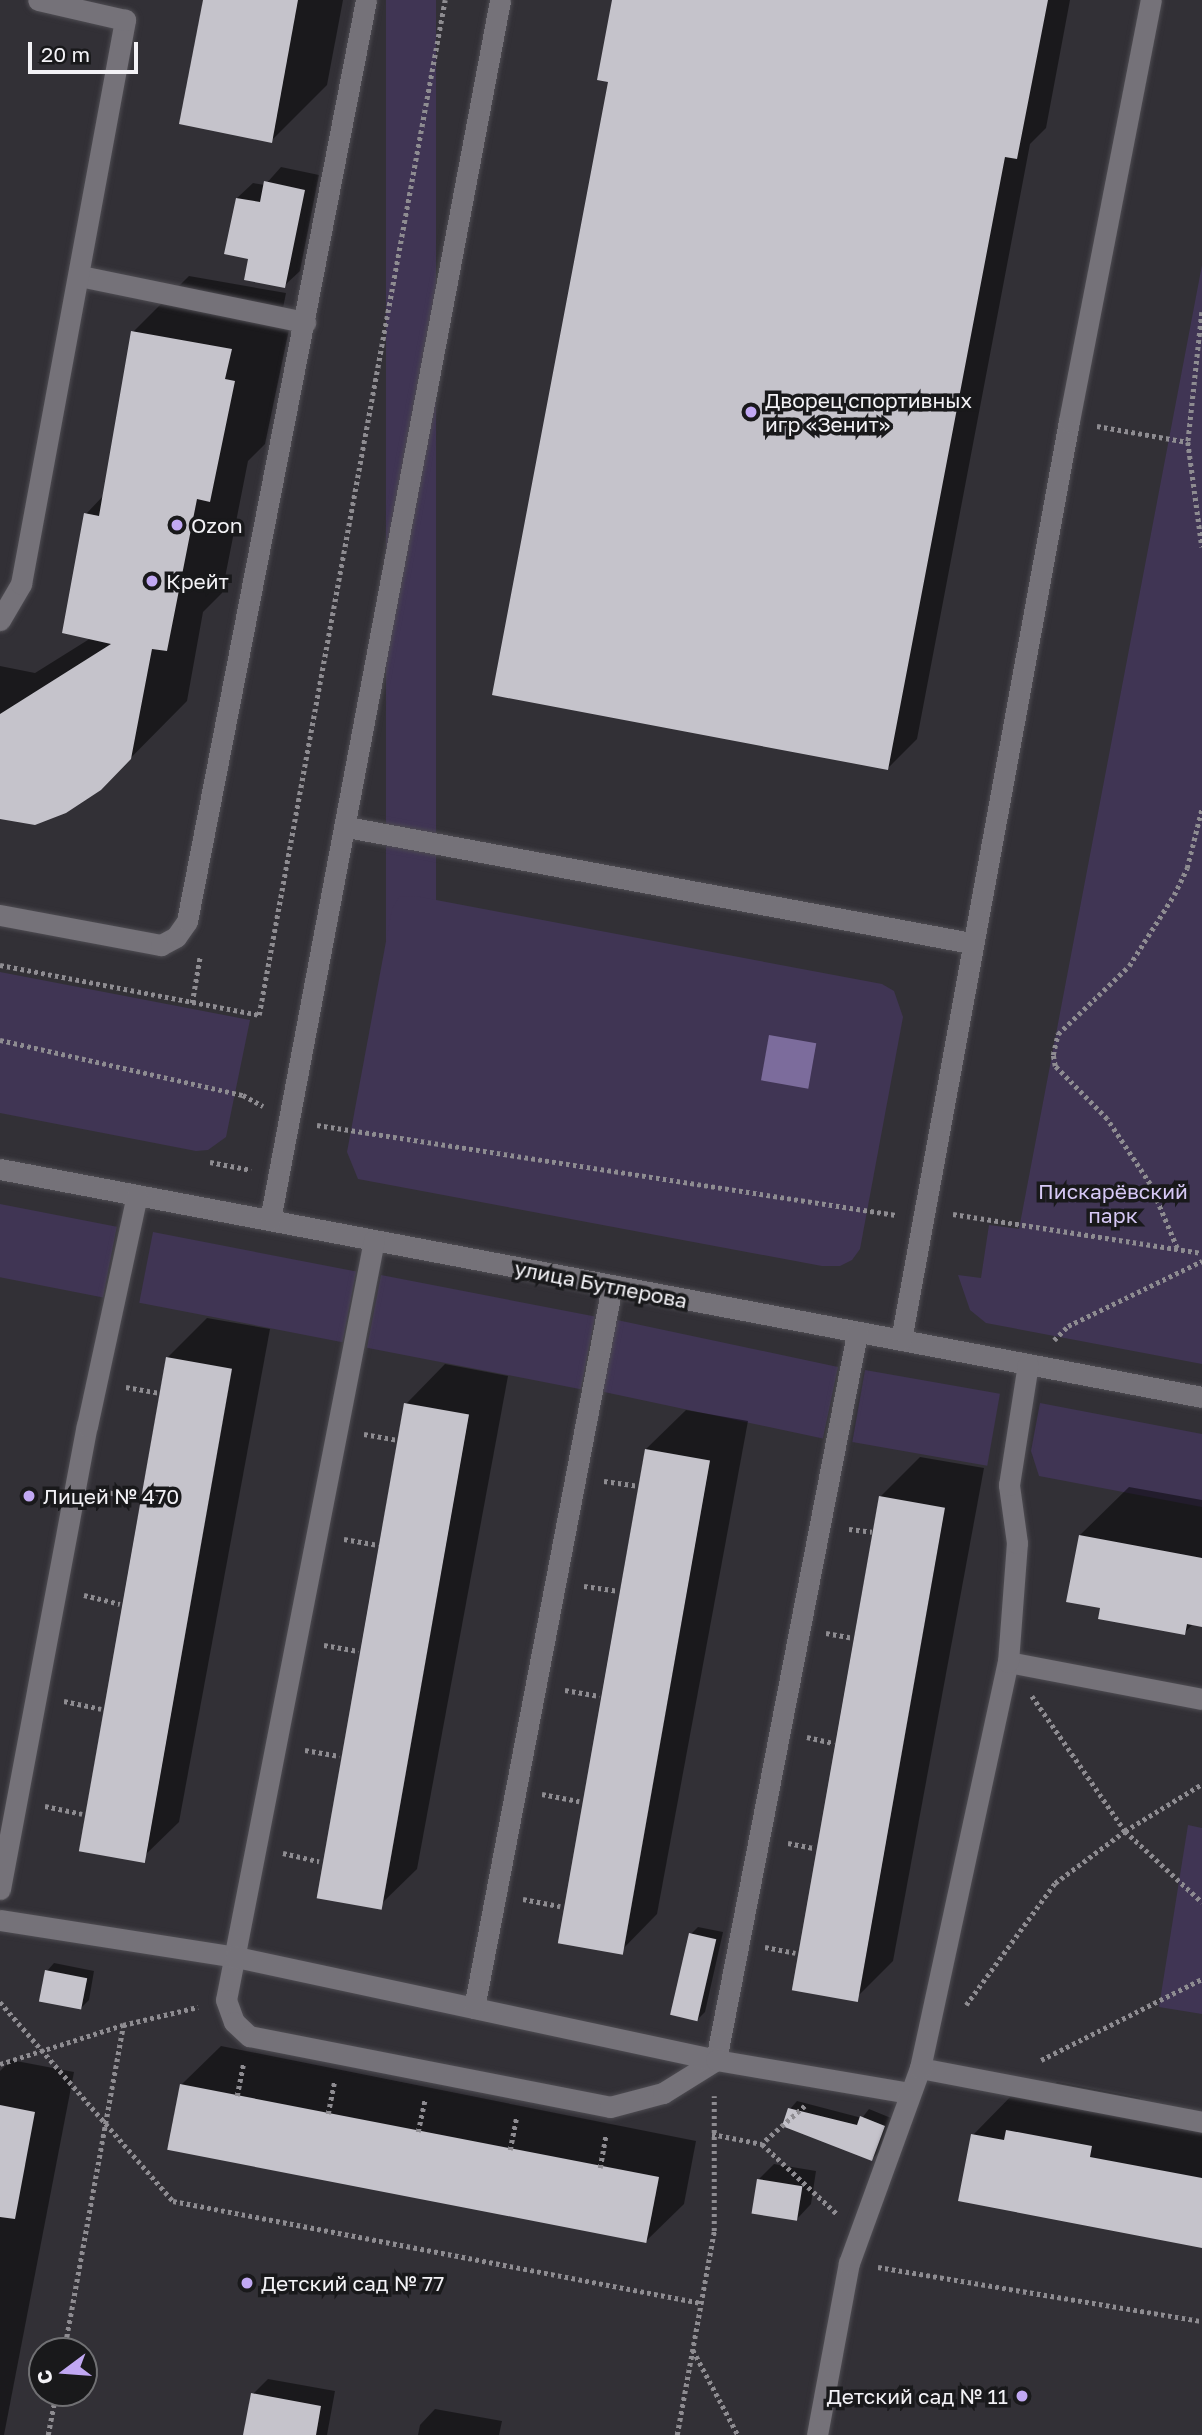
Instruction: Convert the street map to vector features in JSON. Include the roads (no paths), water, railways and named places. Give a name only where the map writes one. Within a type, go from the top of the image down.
[{"type":"street","points":[[0,620],[21,584],[127,10],[38,0]]},
{"type":"street","points":[[0,915],[161,944],[176,937],[187,921],[366,0]]},
{"type":"street","points":[[270,1220],[347,827],[500,0]]},
{"type":"street","points":[[901,1340],[971,943],[1151,0]]},
{"type":"street","points":[[80,276],[305,322]]},
{"type":"street","points":[[347,827],[971,943]]},
{"type":"street","name":"улица Бутлерова","points":[[0,1169],[1202,1397]]},
{"type":"street","points":[[0,1889],[76,1486],[137,1195]]},
{"type":"street","points":[[374,1240],[258,1847],[226,2000],[234,2022],[249,2036],[610,2107],[663,2093],[716,2060],[857,1333]]},
{"type":"street","points":[[474,2008],[612,1286]]},
{"type":"street","points":[[817,2435],[849,2263],[920,2068],[1008,1662],[1017,1543],[1009,1485],[1028,1364]]},
{"type":"street","points":[[1008,1662],[1202,1699]]},
{"type":"street","points":[[0,1920],[236,1957],[716,2060],[910,2093]]},
{"type":"street","points":[[920,2068],[1202,2122]]},
{"type":"place","name":"Дворец спортивных игр «Зенит»","points":[[751,412]]},
{"type":"place","name":"Ozon","points":[[177,525]]},
{"type":"place","name":"Крейт","points":[[152,581]]},
{"type":"place","name":"Лицей № 470","points":[[29,1496]]},
{"type":"place","name":"Детский сад № 77","points":[[247,2283]]},
{"type":"place","name":"Детский сад № 11","points":[[1022,2396]]},
{"type":"park label","name":"Пискарёвский парк","points":[[1113,1203]]}]
